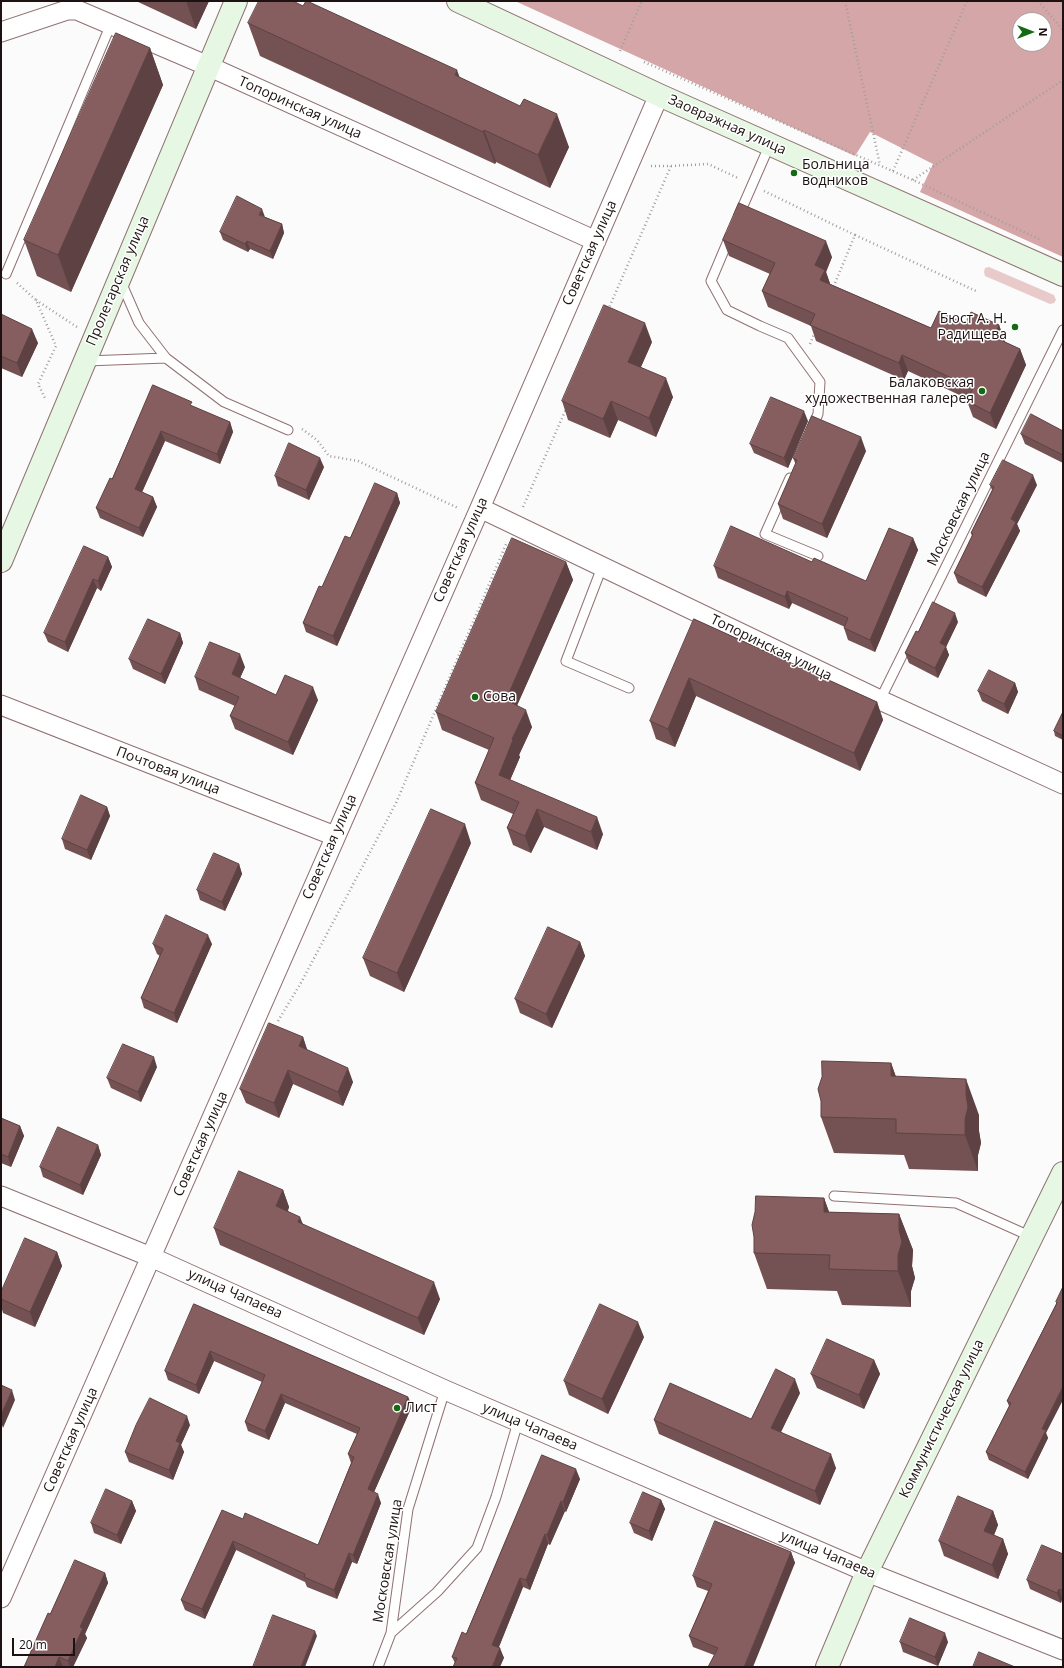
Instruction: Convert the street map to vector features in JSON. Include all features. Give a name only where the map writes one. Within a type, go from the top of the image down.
[{"type":"main road","name":"Пролетарская улица","points":[[1,561],[236,1]]},
{"type":"main road","name":"Заовражная улица","points":[[458,1],[659,95],[1063,275]]},
{"type":"main road","name":"Коммунистическая улица","points":[[827,1667],[867,1572],[1063,1173]]},
{"type":"street","name":"Топоринская улица","points":[[1,32],[67,10],[77,10],[208,66],[596,241]]},
{"type":"street","name":"Советская улица","points":[[1,1598],[152,1257],[659,95]]},
{"type":"street","name":"Топоринская улица","points":[[478,512],[515,525],[880,700],[1063,784]]},
{"type":"street","name":"Почтовая улица","points":[[1,705],[335,836]]},
{"type":"street","name":"улица Чапаева","points":[[1,1196],[152,1257],[445,1390],[867,1572],[1063,1650]]},
{"type":"lane","points":[[6,274],[110,24]]},
{"type":"lane","points":[[770,144],[711,281],[727,310],[788,338],[820,382],[818,414],[809,435]]},
{"type":"lane","points":[[119,279],[139,323],[166,358],[224,402],[288,430]]},
{"type":"lane","name":"Московская улица","points":[[880,700],[1063,330]]},
{"type":"lane","points":[[85,361],[166,358]]},
{"type":"lane","points":[[793,470],[765,534],[818,556]]},
{"type":"lane","points":[[602,567],[566,661],[629,688]]},
{"type":"lane","points":[[834,1196],[956,1203],[1032,1237]]},
{"type":"lane","name":"Московская улица","points":[[378,1667],[391,1632],[408,1509],[445,1390]]},
{"type":"lane","points":[[391,1632],[437,1592],[477,1548],[496,1497],[518,1422]]},
{"type":"path","points":[[627,54],[620,51],[642,1]]},
{"type":"path","points":[[845,1],[880,166]]},
{"type":"path","points":[[893,172],[967,1]]},
{"type":"path","points":[[1038,1],[1063,30]]},
{"type":"path","points":[[641,61],[912,180],[1044,241]]},
{"type":"path","points":[[912,180],[1063,80]]},
{"type":"path","points":[[608,313],[671,166]]},
{"type":"path","points":[[856,235],[976,291]]},
{"type":"path","points":[[833,289],[851,247]]},
{"type":"path","points":[[6,274],[36,300],[94,338]]},
{"type":"path","points":[[36,300],[56,346],[38,384],[59,423]]},
{"type":"path","points":[[803,359],[815,331]]},
{"type":"path","points":[[275,1026],[302,982],[396,803],[566,408]]},
{"type":"path","points":[[288,430],[301,428],[317,440],[329,456],[358,461],[478,512]]},
{"type":"shaded area","points":[[515,1],[1063,1],[1063,257],[920,192],[933,164],[870,132],[855,156]]},
{"type":"shaded area","points":[[989,267],[1054,295],[1056,300],[1054,303],[1050,304],[985,276],[985,268]]},
{"type":"building","points":[[259,1],[293,1],[303,6],[307,1],[457,70],[455,75],[520,106],[524,99],[557,114],[538,155],[484,130],[483,132],[248,23]]},
{"type":"building","points":[[116,33],[150,48],[58,255],[24,240]]},
{"type":"building","points":[[237,196],[262,209],[259,215],[282,224],[270,251],[247,241],[245,244],[220,232]]},
{"type":"building","points":[[739,203],[826,241],[815,265],[825,270],[820,280],[931,328],[939,311],[965,324],[971,312],[999,325],[994,337],[1020,349],[990,413],[967,401],[973,388],[902,355],[899,363],[810,325],[815,314],[762,291],[775,263],[723,240]]},
{"type":"building","points":[[604,305],[645,323],[628,362],[666,378],[649,418],[611,401],[603,419],[562,401]]},
{"type":"building","points":[[1,314],[32,329],[17,363],[1,356]]},
{"type":"building","points":[[153,385],[192,402],[190,405],[230,422],[217,454],[161,431],[135,489],[153,497],[139,528],[96,508],[110,478],[112,479]]},
{"type":"building","points":[[771,397],[804,411],[784,458],[750,444]]},
{"type":"building","points":[[1031,414],[1063,431],[1063,455],[1021,434]]},
{"type":"building","points":[[812,416],[861,437],[822,524],[778,504],[797,460],[793,458]]},
{"type":"building","points":[[289,443],[320,458],[306,490],[275,476]]},
{"type":"building","points":[[1003,460],[1033,475],[1011,519],[1016,522],[982,587],[954,573],[973,534],[971,533],[994,487],[990,485]]},
{"type":"building","points":[[375,483],[397,493],[333,636],[303,623],[319,586],[322,587],[345,536],[350,538]]},
{"type":"building","points":[[731,526],[812,562],[814,558],[866,581],[889,528],[913,538],[870,640],[844,628],[848,618],[787,591],[785,597],[714,566]]},
{"type":"building","points":[[512,538],[566,562],[506,700],[526,710],[512,739],[513,740],[499,775],[597,817],[591,832],[537,809],[525,836],[507,828],[519,802],[475,783],[494,738],[436,712]]},
{"type":"building","points":[[84,546],[108,557],[98,581],[93,579],[65,642],[44,633]]},
{"type":"building","points":[[933,602],[955,613],[940,643],[946,646],[935,668],[905,653],[916,631],[918,632]]},
{"type":"building","points":[[148,619],[180,633],[161,674],[129,659]]},
{"type":"building","points":[[694,619],[877,702],[854,753],[689,678],[668,729],[650,721]]},
{"type":"building","points":[[210,642],[240,654],[232,674],[276,695],[285,675],[313,687],[288,742],[230,716],[239,697],[195,677]]},
{"type":"building","points":[[989,670],[1015,683],[1004,704],[978,691]]},
{"type":"building","points":[[1063,712],[1063,736],[1054,731]]},
{"type":"building","points":[[81,795],[107,807],[87,850],[62,839]]},
{"type":"building","points":[[431,809],[465,824],[397,973],[363,958]]},
{"type":"building","points":[[214,853],[239,864],[222,902],[197,890]]},
{"type":"building","points":[[166,915],[208,935],[174,1013],[141,998],[163,949],[153,944]]},
{"type":"building","points":[[548,927],[580,942],[546,1014],[515,999]]},
{"type":"building","points":[[269,1023],[303,1037],[299,1046],[348,1068],[338,1092],[288,1070],[274,1103],[240,1089]]},
{"type":"building","points":[[123,1044],[154,1057],[138,1092],[107,1078]]},
{"type":"building","points":[[822,1061],[891,1063],[891,1076],[966,1079],[968,1107],[965,1119],[965,1135],[896,1133],[896,1119],[821,1117],[821,1101],[818,1089],[822,1077]]},
{"type":"building","points":[[1,1118],[20,1126],[8,1157],[1,1154]]},
{"type":"building","points":[[58,1127],[98,1145],[80,1185],[40,1167]]},
{"type":"building","points":[[239,1171],[283,1190],[276,1206],[300,1217],[298,1222],[434,1282],[418,1318],[214,1228]]},
{"type":"building","points":[[756,1196],[824,1198],[824,1212],[899,1214],[899,1230],[902,1242],[898,1255],[898,1271],[829,1269],[830,1255],[754,1253],[752,1225]]},
{"type":"building","points":[[25,1238],[57,1252],[30,1312],[1,1299],[1,1292]]},
{"type":"building","points":[[1063,1287],[1063,1386],[1042,1429],[1046,1430],[1025,1472],[986,1452],[1011,1403],[1007,1401],[1057,1303],[1056,1302]]},
{"type":"building","points":[[194,1304],[408,1397],[368,1489],[378,1494],[353,1555],[349,1553],[334,1590],[304,1577],[305,1574],[233,1541],[202,1609],[181,1600],[222,1510],[243,1519],[245,1513],[318,1545],[354,1457],[348,1454],[360,1428],[281,1394],[265,1431],[245,1422],[265,1375],[210,1351],[196,1385],[165,1371]]},
{"type":"building","points":[[600,1304],[638,1322],[602,1399],[564,1381]]},
{"type":"building","points":[[827,1339],[874,1360],[859,1395],[811,1374]]},
{"type":"building","points":[[776,1369],[795,1379],[771,1428],[831,1454],[815,1491],[654,1420],[670,1383],[751,1419]]},
{"type":"building","points":[[1,1385],[12,1390],[1,1415]]},
{"type":"building","points":[[150,1398],[187,1416],[176,1441],[180,1443],[169,1470],[125,1452],[136,1425]]},
{"type":"building","points":[[542,1455],[576,1469],[563,1502],[561,1501],[547,1535],[545,1534],[526,1580],[520,1578],[492,1645],[500,1648],[492,1667],[453,1667],[457,1658],[452,1657],[462,1632],[466,1634]]},
{"type":"building","points":[[106,1489],[132,1501],[117,1535],[91,1523]]},
{"type":"building","points":[[643,1492],[661,1500],[649,1531],[630,1523]]},
{"type":"building","points":[[958,1496],[993,1511],[984,1531],[1003,1539],[992,1565],[939,1541]]},
{"type":"building","points":[[715,1521],[791,1552],[744,1667],[708,1667],[718,1648],[689,1636],[712,1584],[693,1576]]},
{"type":"building","points":[[1042,1545],[1063,1554],[1063,1591],[1059,1589],[1057,1593],[1027,1580]]},
{"type":"building","points":[[75,1560],[105,1573],[80,1627],[83,1628],[68,1661],[59,1657],[55,1667],[24,1667],[48,1613],[50,1614]]},
{"type":"building","points":[[273,1615],[315,1631],[301,1667],[253,1667]]},
{"type":"building","points":[[910,1618],[945,1633],[935,1657],[900,1642]]},
{"type":"building","points":[[979,1652],[1015,1667],[973,1667]]},
{"type":"place","name":"Больница водников","points":[[794,173]]},
{"type":"place","name":"Бюст А. Н. Радищева","points":[[1015,327]]},
{"type":"place","name":"Балаковская художественная галерея","points":[[982,391]]},
{"type":"place","name":"Сова","points":[[475,697]]},
{"type":"place","name":"Лист","points":[[397,1408]]}]
